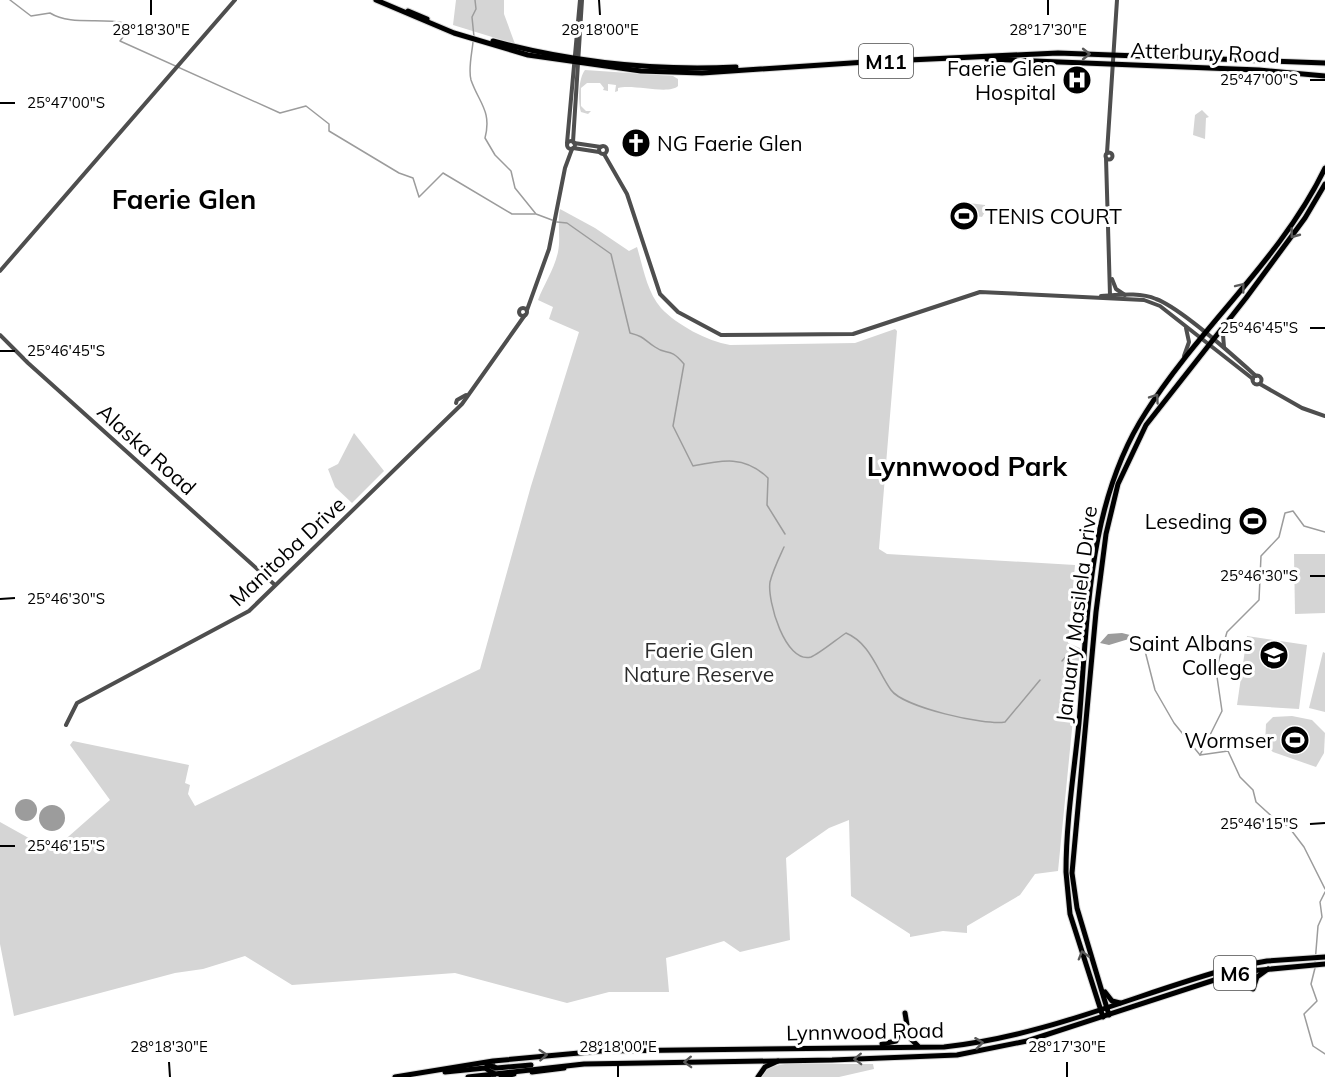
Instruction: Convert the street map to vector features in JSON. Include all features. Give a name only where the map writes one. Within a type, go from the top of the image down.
[{"type":"main road","name":"Atterbury Road","points":[[376,0],[486,41],[577,61],[668,68],[765,67],[976,57],[1114,54],[1325,63]]},
{"type":"main road","name":"Atterbury Road","points":[[384,0],[463,34]]},
{"type":"main road","name":"Atterbury Road","points":[[976,57],[1259,69],[1325,76]]},
{"type":"main road","name":"January Masilela Drive","points":[[1100,1011],[1070,914],[1066,872],[1097,543],[1108,493],[1126,447],[1152,402],[1298,216],[1325,168]]},
{"type":"main road","name":"January Masilela Drive","points":[[1106,1014],[1098,977],[1077,908],[1072,873],[1092,652],[1106,534],[1118,484],[1141,432],[1237,310],[1305,218],[1325,184]]},
{"type":"main road","name":"Lynnwood Road","points":[[397,1077],[556,1065],[893,1058],[979,1051],[1027,1041],[1229,974],[1325,957]]},
{"type":"main road","name":"Lynnwood Road","points":[[1106,1014],[1123,1004],[1234,967],[1306,961],[1325,963]]},
{"type":"main road","points":[[1253,989],[1263,972],[1284,966]]},
{"type":"main road","points":[[1098,977],[1108,998],[1123,1004]]},
{"type":"main road","points":[[1070,1020],[1092,1008],[1093,992]]},
{"type":"main road","name":"Lynnwood Road","points":[[468,1077],[489,1070],[601,1051],[904,1049],[992,1041],[1100,1011],[1106,1014]]},
{"type":"main road","points":[[905,1013],[909,1037],[921,1047]]},
{"type":"main road","points":[[848,1048],[893,1043],[901,1030]]},
{"type":"main road","points":[[893,1058],[902,1057],[904,1049],[979,1051]]},
{"type":"main road","points":[[758,1077],[769,1065],[782,1060]]},
{"type":"main road","points":[[501,1077],[584,1064]]},
{"type":"street","points":[[0,271],[235,0]]},
{"type":"street","points":[[577,61],[581,0]]},
{"type":"street","points":[[1110,297],[1108,142],[1118,0]]},
{"type":"street","name":"Manitoba Drive","points":[[66,724],[77,703],[245,614],[453,411],[467,393],[518,324],[530,301],[549,249],[565,168],[577,61]]},
{"type":"street","name":"Manitoba Drive","points":[[565,168],[573,146],[577,61]]},
{"type":"street","points":[[567,145],[603,151],[627,194],[660,294],[678,312],[719,335],[849,334],[977,292],[1158,299],[1254,377],[1260,377],[1261,383],[1283,398],[1325,416]]},
{"type":"street","points":[[1110,258],[1114,286],[1126,296]]},
{"type":"street","points":[[1110,297],[1154,302],[1204,336]]},
{"type":"street","points":[[1226,350],[1223,335],[1237,310]]},
{"type":"street","points":[[1181,365],[1189,342],[1185,325]]},
{"type":"street","name":"Alaska Road","points":[[0,334],[28,363],[275,585]]},
{"type":"street","points":[[1211,343],[1226,350],[1254,377],[1255,385],[1261,383]]},
{"type":"green space","points":[[456,0],[504,0],[504,14],[515,44],[453,25]]},
{"type":"green space","points":[[585,70],[673,76],[678,79],[678,86],[667,90],[625,87],[618,88],[615,92],[616,85],[608,84],[608,91],[603,90],[600,83],[587,83],[581,88],[581,106],[586,111],[591,111],[588,114],[581,112],[579,102],[580,85]]},
{"type":"green space","points":[[1202,110],[1209,117],[1206,118],[1205,139],[1193,135],[1195,115]]},
{"type":"green space","points":[[960,202],[985,205],[985,212],[982,217],[970,215],[969,221],[960,221]]},
{"type":"green space","name":"Faerie Glen Nature Reserve","points":[[560,209],[595,228],[629,251],[637,247],[656,302],[684,326],[712,340],[730,345],[855,343],[895,329],[897,331],[879,549],[887,554],[1075,565],[1068,643],[1080,648],[1058,871],[1035,874],[1020,895],[967,926],[967,933],[943,931],[910,937],[910,934],[851,896],[849,820],[829,828],[786,858],[790,940],[740,952],[724,941],[666,958],[669,992],[609,992],[567,1003],[455,973],[292,985],[245,956],[203,969],[175,973],[14,1016],[0,944],[0,822],[52,851],[110,800],[70,745],[73,741],[189,765],[185,783],[190,785],[188,794],[195,806],[480,669],[531,486],[579,332],[549,319],[553,307],[538,300],[558,252]]},
{"type":"green space","points":[[354,433],[384,471],[352,503],[335,487],[328,469],[338,464]]},
{"type":"green space","points":[[1294,554],[1325,554],[1325,613],[1295,614]]},
{"type":"green space","points":[[1247,636],[1307,645],[1299,709],[1237,705]]},
{"type":"green space","points":[[1323,652],[1325,653],[1325,712],[1309,708]]},
{"type":"green space","name":"Wormser","points":[[1292,716],[1312,720],[1325,733],[1324,753],[1316,767],[1273,752],[1265,745],[1266,724],[1273,717]]},
{"type":"green space","points":[[785,1064],[873,1064],[874,1069],[839,1077],[761,1077],[769,1067]]},
{"type":"shaded area","points":[[1122,633],[1134,636],[1145,647],[1144,649],[1132,638],[1109,645],[1100,643],[1108,634]]},
{"type":"shaded area","points":[[26,799],[34,802],[37,810],[34,818],[26,821],[18,818],[15,810],[18,802]]},
{"type":"shaded area","points":[[52,805],[61,809],[65,818],[61,827],[52,831],[43,827],[39,818],[43,809]]},
{"type":"waterway","points":[[10,0],[31,16],[50,13],[67,19],[124,23],[126,33],[120,41],[280,113],[306,106],[329,124],[329,131],[399,173],[413,178],[419,197],[443,173],[512,214],[535,214]]},
{"type":"waterway","points":[[474,37],[472,17],[476,9],[475,0]]},
{"type":"waterway","points":[[473,42],[470,76],[486,114],[485,138],[495,155],[511,171],[515,188],[536,214],[552,220]]},
{"type":"waterway","points":[[557,222],[567,223],[611,254],[630,333],[641,337],[659,350],[675,355],[684,364],[673,426],[693,466],[733,461],[759,471],[768,478],[767,505],[785,534]]},
{"type":"waterway","points":[[1200,755],[1222,711],[1216,670],[1227,632],[1259,600],[1261,556],[1279,537],[1285,513],[1293,511],[1304,526],[1325,532]]},
{"type":"waterway","points":[[784,547],[770,582],[771,602],[786,641],[793,651],[802,657],[811,657],[846,633],[867,650],[891,690],[899,696],[927,709],[980,721],[1005,722],[1040,680]]},
{"type":"waterway","points":[[1144,647],[1155,690],[1174,723],[1200,755],[1228,751],[1240,777],[1253,790],[1256,802],[1278,822],[1288,826],[1304,847],[1325,889]]},
{"type":"waterway","points":[[1062,661],[1072,650],[1076,650]]},
{"type":"waterway","points":[[1315,963],[1318,926],[1322,917],[1320,902],[1325,892]]},
{"type":"waterway","points":[[1315,968],[1311,984],[1317,1001],[1304,1014],[1313,1046],[1325,1054]]},
{"type":"place","name":"Faerie Glen Hospital","points":[[1077,80]]},
{"type":"place","name":"NG Faerie Glen","points":[[636,143]]},
{"type":"place","name":"TENIS COURT","points":[[964,216]]},
{"type":"place","name":"Leseding","points":[[1253,521]]},
{"type":"place","name":"Saint Albans College","points":[[1274,655]]},
{"type":"place","name":"Wormser","points":[[1295,740]]},
{"type":"district","name":"Faerie Glen","points":[[184,199]]},
{"type":"district","name":"Lynnwood Park","points":[[967,466]]}]
